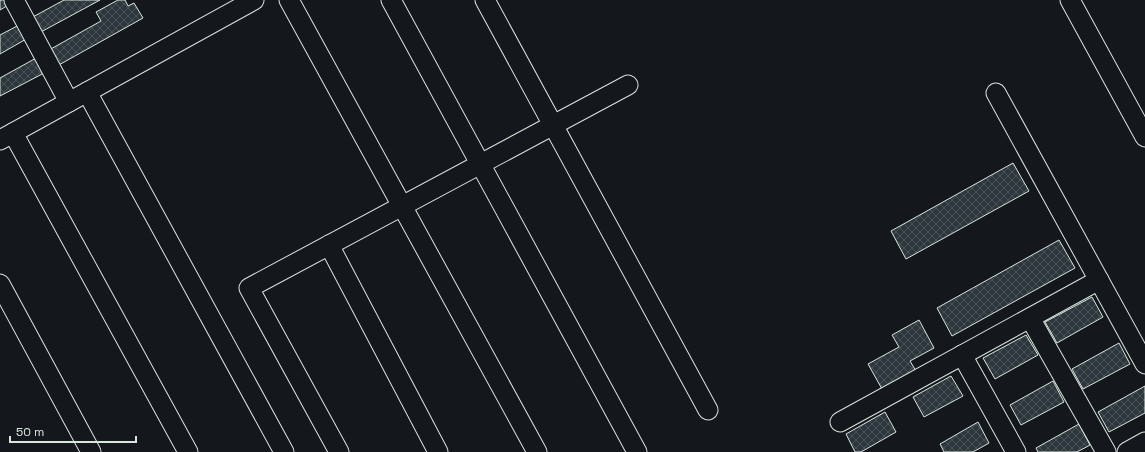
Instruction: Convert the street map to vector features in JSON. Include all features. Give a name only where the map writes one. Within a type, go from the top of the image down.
[{"type":"street","points":[[14,0],[69,102]]},
{"type":"street","points":[[188,452],[7,136],[254,0]]},
{"type":"street","points":[[289,0],[538,452]]},
{"type":"street","points":[[392,0],[637,452]]},
{"type":"street","points":[[485,0],[708,410]]},
{"type":"street","points":[[1070,0],[1145,137]]},
{"type":"street","points":[[339,452],[249,288],[628,84]]},
{"type":"street","points":[[87,92],[284,452]]},
{"type":"street","points":[[996,93],[1145,364]]},
{"type":"street","points":[[329,246],[438,452]]},
{"type":"street","points":[[840,422],[1099,280]]},
{"type":"street","points":[[0,284],[91,452]]},
{"type":"street","points":[[1030,318],[1106,452]]},
{"type":"street","points":[[962,355],[1016,452]]},
{"type":"street","points":[[1127,452],[1145,442]]},
{"type":"building","points":[[0,0],[8,0],[10,4],[0,10]]},
{"type":"building","points":[[64,0],[100,0],[39,33],[31,18]]},
{"type":"building","points":[[118,0],[125,0],[128,6],[134,3],[143,18],[57,66],[49,50],[101,21],[96,12]]},
{"type":"building","points":[[21,24],[28,38],[0,54],[0,35]]},
{"type":"building","points":[[38,57],[46,72],[0,96],[0,78]]},
{"type":"building","points":[[1013,163],[1029,191],[906,259],[891,231]]},
{"type":"building","points":[[1059,240],[1075,268],[952,336],[937,308]]},
{"type":"building","points":[[1092,297],[1103,317],[1057,343],[1045,322]]},
{"type":"building","points":[[919,320],[934,348],[910,361],[916,371],[882,389],[868,364],[899,347],[892,335]]},
{"type":"building","points":[[1026,335],[1038,355],[995,379],[983,358]]},
{"type":"building","points":[[1119,343],[1130,364],[1083,389],[1072,369]]},
{"type":"building","points":[[951,376],[963,396],[924,417],[913,397]]},
{"type":"building","points":[[1053,381],[1064,402],[1021,425],[1010,405]]},
{"type":"building","points":[[1145,386],[1145,413],[1109,432],[1098,412]]},
{"type":"building","points":[[885,412],[896,432],[861,452],[855,452],[846,434]]},
{"type":"building","points":[[978,422],[989,443],[973,452],[944,452],[940,444]]},
{"type":"building","points":[[1079,424],[1090,445],[1077,452],[1038,452],[1036,448]]}]
